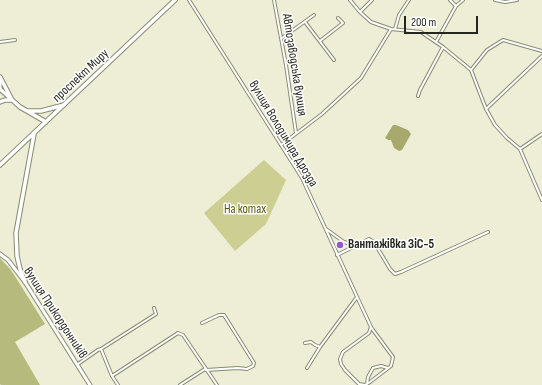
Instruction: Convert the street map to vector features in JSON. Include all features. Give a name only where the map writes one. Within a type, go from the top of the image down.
[{"type":"main road","name":"проспект Миру","points":[[0,165],[174,0]]},
{"type":"main road","points":[[0,76],[13,101]]},
{"type":"main road","points":[[0,89],[26,111],[46,122]]},
{"type":"main road","points":[[0,102],[5,100],[13,101]]},
{"type":"main road","points":[[26,111],[41,111],[65,105]]},
{"type":"main road","points":[[25,282],[20,269],[16,233],[34,133]]},
{"type":"street","name":"вулиця Володимира Дрозда","points":[[189,0],[302,178],[371,327],[393,357],[391,366],[388,368]]},
{"type":"street","name":"Автозаводська вулиця","points":[[274,0],[282,38],[296,134]]},
{"type":"street","points":[[350,0],[371,22],[395,30],[421,32],[443,47],[471,70],[486,109],[495,125],[520,149],[542,200]]},
{"type":"street","points":[[360,12],[372,0]]},
{"type":"street","points":[[395,30],[399,15],[409,0]]},
{"type":"street","points":[[450,0],[456,6]]},
{"type":"street","points":[[436,42],[456,6],[463,0]]},
{"type":"street","points":[[495,0],[504,2],[517,0]]},
{"type":"street","points":[[282,38],[314,15]]},
{"type":"street","points":[[320,41],[343,23],[338,18]]},
{"type":"street","points":[[305,22],[334,60]]},
{"type":"street","points":[[281,145],[322,114],[361,78],[391,29]]},
{"type":"street","points":[[0,42],[15,40]]},
{"type":"street","points":[[471,70],[487,50],[503,40],[542,51]]},
{"type":"street","points":[[418,96],[443,47]]},
{"type":"street","points":[[486,109],[542,56]]},
{"type":"street","points":[[0,76],[0,89]]},
{"type":"street","points":[[520,149],[542,134]]},
{"type":"street","points":[[325,228],[344,242],[354,245]]},
{"type":"street","points":[[338,255],[354,245],[369,239],[374,242],[390,270],[395,274],[488,232]]},
{"type":"street","name":"вулиця Прикордонників","points":[[0,254],[8,260],[25,282],[90,385]]},
{"type":"street","points":[[307,368],[320,347],[358,297]]},
{"type":"street","points":[[77,365],[98,350],[101,350],[156,314],[154,308]]},
{"type":"street","points":[[180,385],[206,370],[238,368],[247,369],[253,366],[254,363],[224,315],[218,314],[202,323]]},
{"type":"street","points":[[371,327],[369,333],[343,352],[340,359],[341,364],[358,384],[367,384],[388,368]]},
{"type":"street","points":[[112,376],[178,333],[183,334],[217,385]]},
{"type":"street","points":[[369,333],[375,333]]},
{"type":"street","points":[[306,343],[311,342],[320,347]]},
{"type":"street","points":[[101,350],[112,376],[118,385]]},
{"type":"street","points":[[367,384],[368,377],[373,368],[381,366],[388,368]]},
{"type":"green space","name":"На котах","points":[[264,160],[286,180],[266,224],[235,251],[204,213]]},
{"type":"shaded area","points":[[393,125],[408,130],[411,134],[402,150],[399,151],[394,148],[391,140],[385,138]]},
{"type":"shaded area","points":[[0,258],[11,270],[45,324],[15,342],[40,385],[0,384]]},
{"type":"place","name":"Вантажівка ЗіС-5","points":[[340,245]]}]
